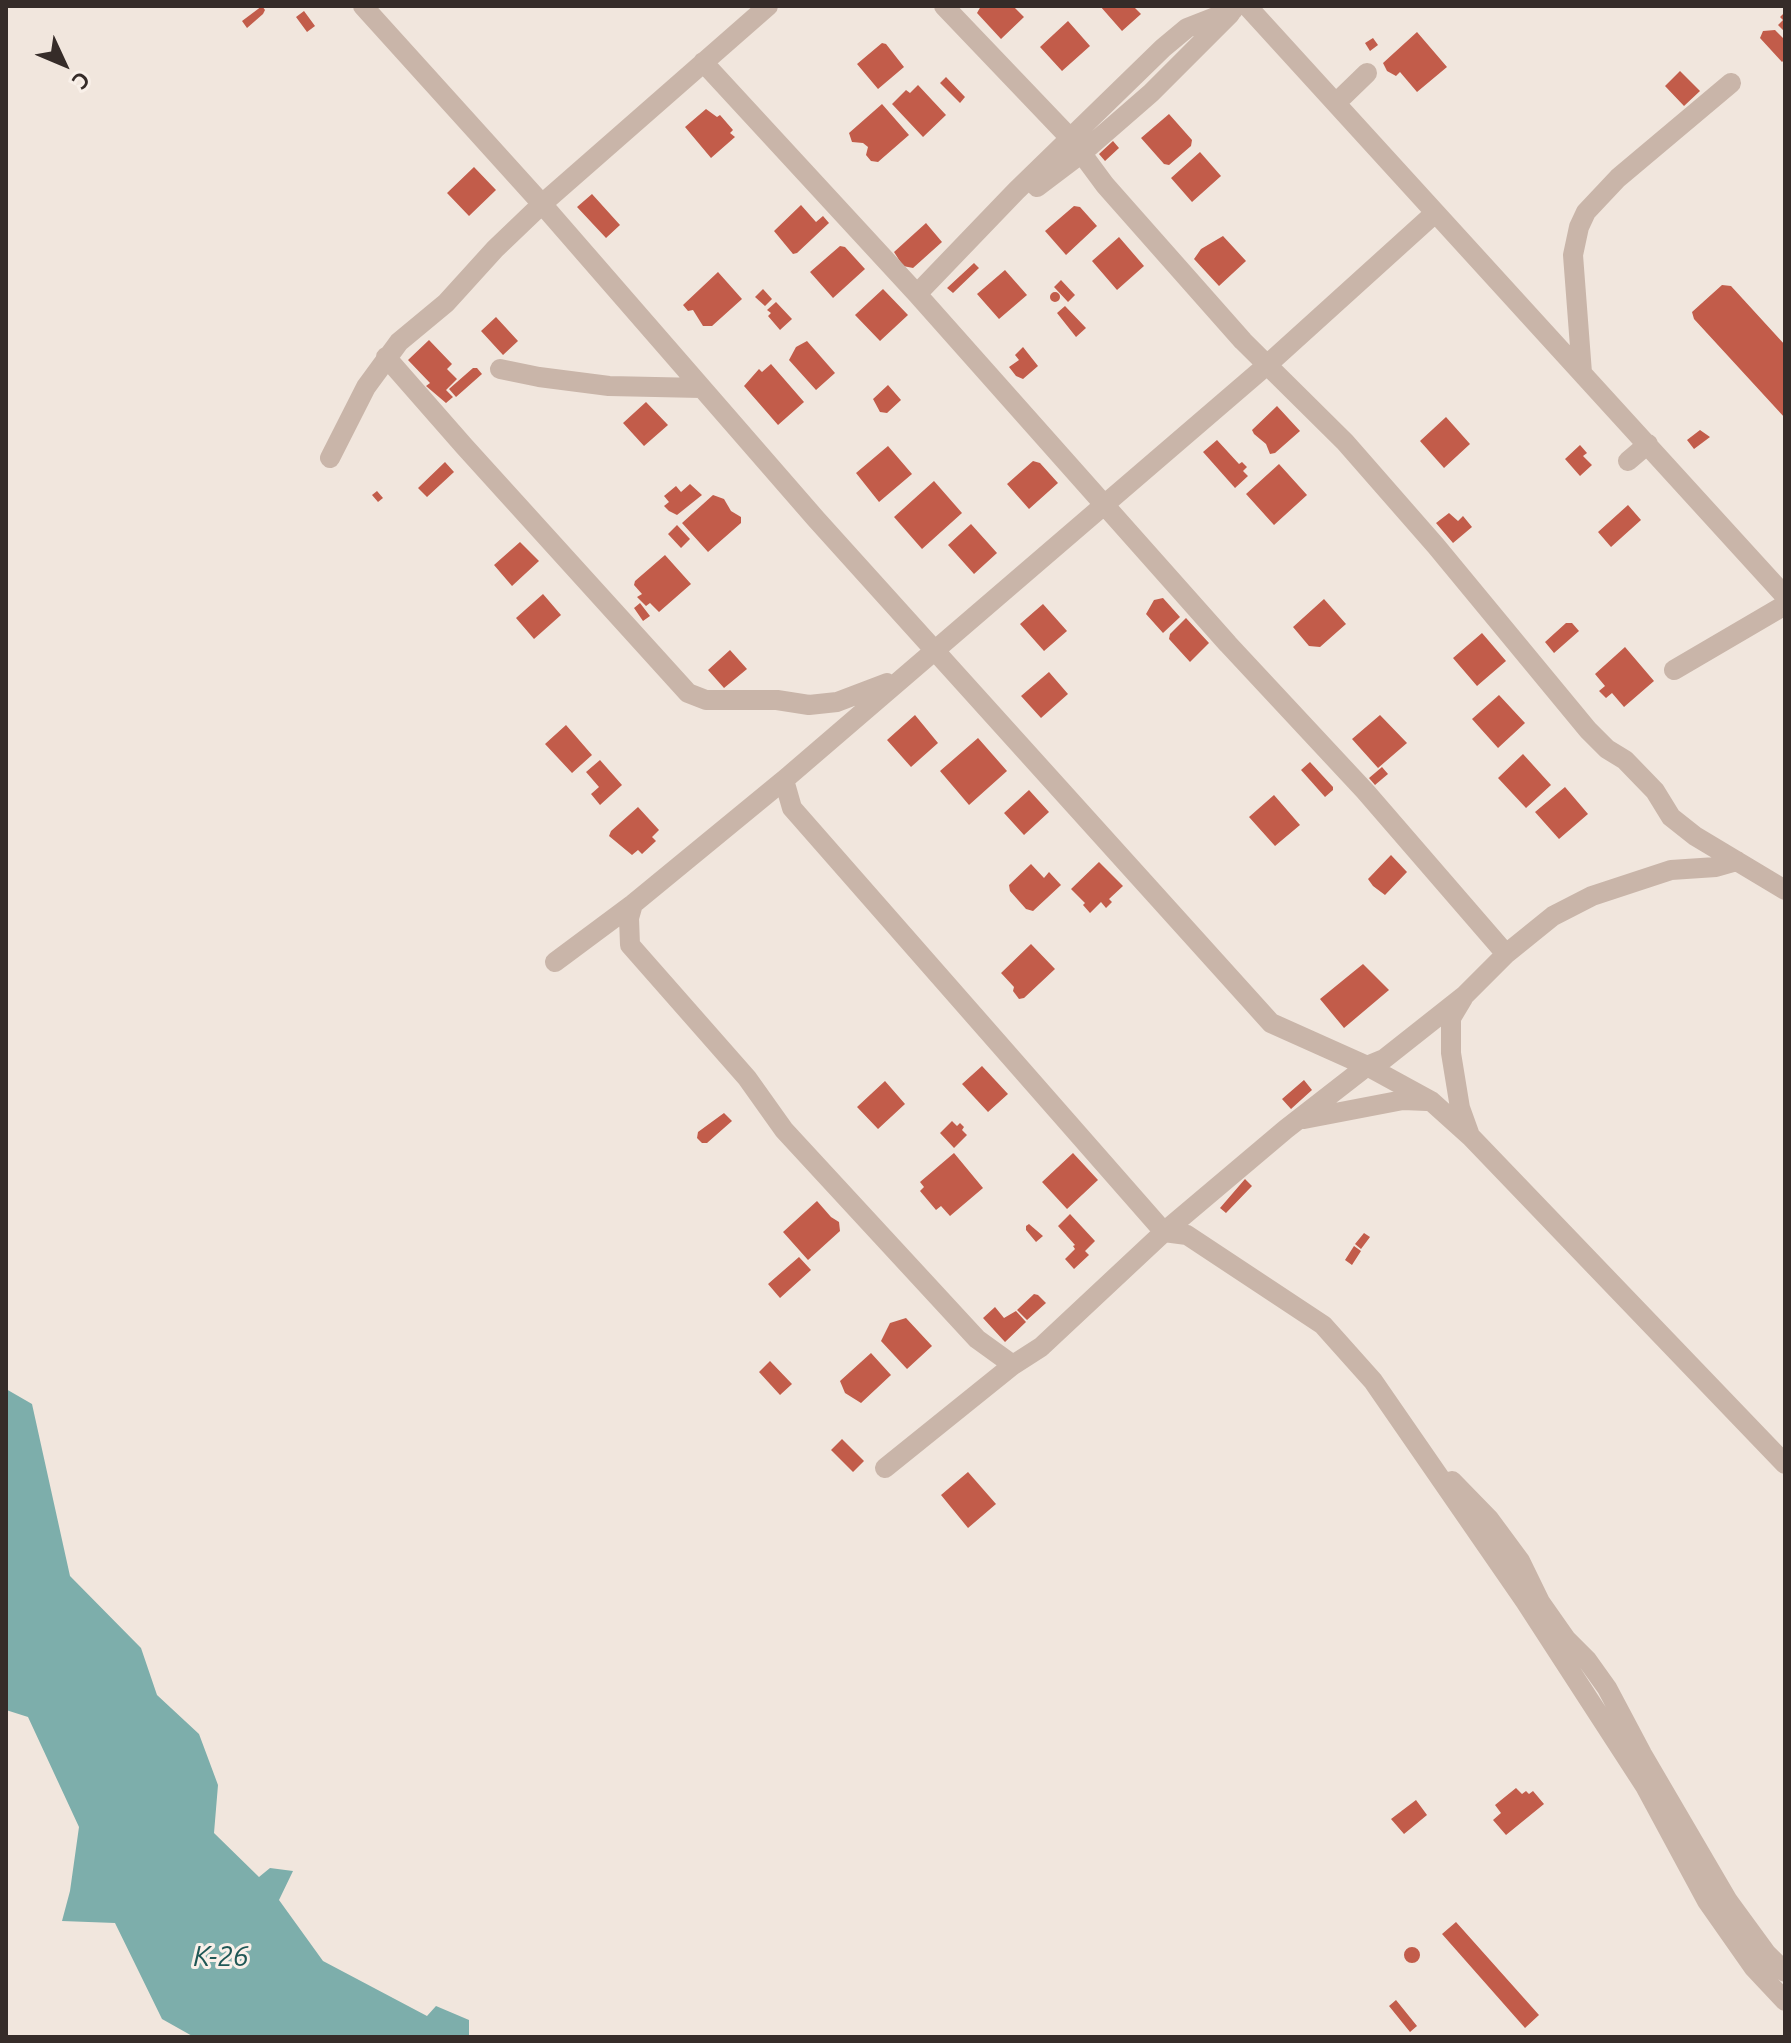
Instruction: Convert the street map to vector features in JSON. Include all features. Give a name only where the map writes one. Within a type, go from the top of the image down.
[{"type":"street","points":[[363,6],[1271,1023],[1367,1066],[1431,1101],[1471,1137],[1785,1464]]},
{"type":"street","points":[[330,458],[366,387],[386,357],[446,303],[495,249],[542,204],[768,6]]},
{"type":"street","points":[[944,6],[1076,146],[1105,185],[1267,365],[1345,442],[1588,730],[1655,791],[1671,817],[1695,836],[1785,890]]},
{"type":"street","points":[[917,294],[993,215],[1076,146],[1187,28],[1240,7],[1336,103],[1785,596]]},
{"type":"street","points":[[703,62],[917,294],[1228,644],[1365,791],[1506,954]]},
{"type":"street","points":[[1336,103],[1367,73]]},
{"type":"street","points":[[1582,373],[1573,255],[1586,212],[1618,178],[1731,83]]},
{"type":"street","points":[[555,962],[633,904],[784,780],[1267,365],[1435,213]]},
{"type":"street","points":[[386,357],[688,693],[706,700],[777,700],[809,705],[837,702],[901,678]]},
{"type":"street","points":[[500,369],[609,386],[701,388]]},
{"type":"street","points":[[1628,461],[1648,444]]},
{"type":"street","points":[[1674,670],[1785,605]]},
{"type":"street","points":[[784,780],[792,808],[1164,1232],[1187,1235],[1323,1325],[1373,1381],[1525,1601],[1645,1786],[1707,1901],[1754,1968],[1785,2001]]},
{"type":"street","points":[[885,1468],[1050,1339],[1164,1232],[1297,1121],[1367,1066],[1384,1059],[1465,995],[1506,954],[1553,916],[1592,896],[1671,870],[1716,867],[1737,861]]},
{"type":"street","points":[[633,904],[629,918],[630,945],[747,1078],[784,1130],[977,1339],[1013,1365]]},
{"type":"street","points":[[1465,995],[1451,1018],[1451,1053],[1460,1108],[1471,1137]]},
{"type":"street","points":[[1297,1121],[1403,1100],[1431,1101]]},
{"type":"street","points":[[1431,1463],[1489,1519],[1520,1561],[1540,1602],[1607,1688],[1728,1901],[1766,1953],[1785,1972]]},
{"type":"water","name":"К-26","points":[[6,1389],[32,1404],[70,1576],[141,1648],[157,1695],[199,1734],[218,1785],[214,1833],[259,1877],[270,1868],[293,1871],[279,1900],[323,1961],[427,2016],[436,2006],[469,2020],[469,2037],[194,2037],[162,2019],[115,1923],[62,1921],[70,1891],[79,1827],[28,1717],[6,1710]]},
{"type":"building","points":[[262,6],[265,10],[263,14],[247,28],[242,21]]},
{"type":"building","points":[[981,6],[1013,6],[1024,17],[1001,39],[977,13]]},
{"type":"building","points":[[1100,6],[1133,6],[1141,14],[1122,31]]},
{"type":"building","points":[[304,11],[315,26],[307,32],[296,17]]},
{"type":"building","points":[[1785,12],[1785,32],[1778,25]]},
{"type":"building","points":[[1068,21],[1090,46],[1062,71],[1040,47]]},
{"type":"building","points":[[1775,30],[1785,40],[1785,59],[1782,62],[1760,38],[1763,31]]},
{"type":"building","points":[[1417,32],[1447,67],[1417,92],[1400,72],[1396,76],[1387,71],[1383,63]]},
{"type":"building","points":[[1373,38],[1378,45],[1370,51],[1365,43]]},
{"type":"building","points":[[882,43],[904,67],[878,89],[857,64]]},
{"type":"building","points":[[1680,71],[1700,91],[1684,106],[1665,86]]},
{"type":"building","points":[[946,77],[965,97],[960,103],[940,83]]},
{"type":"building","points":[[918,85],[946,115],[923,137],[892,104],[906,90],[910,93]]},
{"type":"building","points":[[882,104],[909,135],[878,162],[871,161],[866,155],[868,147],[863,143],[852,142],[849,133]]},
{"type":"building","points":[[706,109],[717,117],[720,115],[735,137],[711,158],[685,127]]},
{"type":"building","points":[[1169,114],[1192,140],[1191,146],[1169,165],[1164,164],[1141,138]]},
{"type":"building","points":[[1113,141],[1119,148],[1105,161],[1099,154]]},
{"type":"building","points":[[1200,152],[1221,176],[1192,202],[1171,178]]},
{"type":"building","points":[[474,167],[496,190],[469,216],[447,193]]},
{"type":"building","points":[[592,194],[620,225],[606,238],[577,207]]},
{"type":"building","points":[[801,205],[816,222],[823,216],[829,223],[793,254],[774,231]]},
{"type":"building","points":[[1074,206],[1080,207],[1097,226],[1066,255],[1045,231]]},
{"type":"building","points":[[926,223],[942,242],[913,268],[903,266],[894,252]]},
{"type":"building","points":[[1223,236],[1246,261],[1219,286],[1194,259],[1201,249]]},
{"type":"building","points":[[1119,237],[1144,266],[1117,290],[1092,261]]},
{"type":"building","points":[[840,246],[845,247],[865,269],[833,298],[810,272]]},
{"type":"building","points":[[974,263],[979,268],[953,293],[947,288]]},
{"type":"building","points":[[1005,270],[1027,295],[999,319],[977,294]]},
{"type":"building","points":[[718,272],[742,299],[712,326],[703,326],[693,310],[688,311],[683,305]]},
{"type":"building","points":[[1061,280],[1075,295],[1068,302],[1054,287]]},
{"type":"building","points":[[1722,285],[1731,286],[1785,345],[1785,418],[1694,319],[1692,312]]},
{"type":"building","points":[[763,289],[772,299],[765,306],[755,297]]},
{"type":"building","points":[[883,289],[908,315],[880,341],[855,315]]},
{"type":"building","points":[[1055,292],[1060,297],[1055,302],[1050,297]]},
{"type":"building","points":[[776,302],[792,319],[780,330],[768,316],[771,313],[767,310]]},
{"type":"building","points":[[1065,306],[1086,328],[1076,337],[1057,313]]},
{"type":"building","points":[[496,317],[518,341],[503,355],[481,331]]},
{"type":"building","points":[[429,340],[452,364],[447,369],[457,379],[446,390],[453,397],[446,403],[426,386],[430,383],[408,360]]},
{"type":"building","points":[[807,341],[835,373],[816,390],[789,360],[796,347]]},
{"type":"building","points":[[1023,347],[1038,366],[1023,379],[1009,367],[1019,360],[1015,355]]},
{"type":"building","points":[[771,364],[804,402],[778,425],[744,386],[759,369],[762,372]]},
{"type":"building","points":[[473,368],[482,374],[456,397],[449,389]]},
{"type":"building","points":[[888,385],[901,400],[887,413],[880,412],[873,399]]},
{"type":"building","points":[[646,402],[668,425],[644,446],[623,423]]},
{"type":"building","points":[[1277,406],[1300,431],[1270,454],[1266,444],[1252,430]]},
{"type":"building","points":[[1446,417],[1470,444],[1444,468],[1420,441]]},
{"type":"building","points":[[1700,430],[1710,437],[1694,449],[1687,440]]},
{"type":"building","points":[[1217,440],[1239,464],[1242,462],[1247,467],[1243,471],[1248,476],[1235,488],[1203,452]]},
{"type":"building","points":[[1580,445],[1587,453],[1583,456],[1592,465],[1580,476],[1565,459]]},
{"type":"building","points":[[888,446],[912,474],[879,502],[856,473]]},
{"type":"building","points":[[1033,461],[1040,463],[1058,483],[1029,509],[1007,484]]},
{"type":"building","points":[[445,462],[454,472],[427,497],[418,488]]},
{"type":"building","points":[[1279,464],[1307,495],[1274,525],[1246,494]]},
{"type":"building","points":[[934,481],[962,513],[922,549],[894,517]]},
{"type":"building","points":[[690,484],[702,495],[677,515],[669,511],[664,506],[669,502],[664,496],[676,486],[681,492]]},
{"type":"building","points":[[377,491],[383,498],[378,502],[372,495]]},
{"type":"building","points":[[713,495],[724,499],[731,511],[741,517],[741,523],[708,552],[682,523]]},
{"type":"building","points":[[1628,505],[1641,520],[1611,547],[1598,532]]},
{"type":"building","points":[[1449,513],[1458,521],[1463,516],[1472,527],[1453,543],[1436,523]]},
{"type":"building","points":[[971,524],[997,553],[974,574],[948,545]]},
{"type":"building","points":[[677,525],[690,539],[681,548],[668,534]]},
{"type":"building","points":[[520,542],[539,561],[512,586],[494,565]]},
{"type":"building","points":[[665,555],[691,584],[659,612],[637,597],[642,594],[634,585]]},
{"type":"building","points":[[543,594],[561,615],[534,639],[516,618]]},
{"type":"building","points":[[1163,598],[1180,617],[1163,633],[1146,614],[1154,600]]},
{"type":"building","points":[[1324,599],[1346,624],[1320,647],[1309,646],[1293,627]]},
{"type":"building","points":[[640,603],[650,616],[643,621],[634,608]]},
{"type":"building","points":[[1043,604],[1067,631],[1044,651],[1020,624]]},
{"type":"building","points":[[1186,618],[1209,643],[1190,662],[1169,639]]},
{"type":"building","points":[[1566,623],[1572,623],[1579,631],[1554,653],[1545,642]]},
{"type":"building","points":[[1482,633],[1506,661],[1477,686],[1453,658]]},
{"type":"building","points":[[1625,647],[1654,681],[1624,707],[1612,693],[1606,698],[1599,691],[1605,686],[1595,674]]},
{"type":"building","points":[[730,650],[747,669],[724,688],[708,670]]},
{"type":"building","points":[[1049,672],[1068,694],[1041,718],[1021,696]]},
{"type":"building","points":[[1499,695],[1525,723],[1498,748],[1472,719]]},
{"type":"building","points":[[915,715],[938,743],[911,767],[887,740]]},
{"type":"building","points":[[1380,715],[1407,743],[1378,768],[1352,739]]},
{"type":"building","points":[[566,725],[592,755],[572,773],[545,744]]},
{"type":"building","points":[[978,738],[1007,771],[969,805],[940,771]]},
{"type":"building","points":[[1523,754],[1551,785],[1526,808],[1498,778]]},
{"type":"building","points":[[600,760],[622,785],[600,805],[591,794],[599,787],[586,772]]},
{"type":"building","points":[[1310,762],[1333,787],[1325,797],[1301,770]]},
{"type":"building","points":[[1382,767],[1388,774],[1375,785],[1369,778]]},
{"type":"building","points":[[1565,787],[1588,814],[1559,839],[1535,812]]},
{"type":"building","points":[[1029,790],[1049,812],[1024,835],[1004,813]]},
{"type":"building","points":[[1274,795],[1300,825],[1275,846],[1249,817]]},
{"type":"building","points":[[638,807],[659,830],[652,837],[656,841],[642,854],[638,850],[632,855],[609,836]]},
{"type":"building","points":[[1391,855],[1407,872],[1385,895],[1368,879]]},
{"type":"building","points":[[1099,862],[1123,886],[1109,899],[1112,902],[1106,908],[1101,902],[1090,913],[1071,889]]},
{"type":"building","points":[[1031,864],[1044,878],[1049,872],[1061,885],[1033,911],[1026,909],[1010,891],[1009,885]]},
{"type":"building","points":[[1031,944],[1055,969],[1024,998],[1019,999],[1013,991],[1014,987],[1001,973]]},
{"type":"building","points":[[1363,964],[1389,990],[1344,1028],[1320,999]]},
{"type":"building","points":[[982,1066],[1008,1094],[988,1112],[962,1084]]},
{"type":"building","points":[[1304,1080],[1312,1090],[1291,1109],[1282,1099]]},
{"type":"building","points":[[885,1081],[905,1104],[878,1129],[857,1107]]},
{"type":"building","points":[[724,1113],[732,1121],[707,1143],[702,1143],[697,1138],[698,1132]]},
{"type":"building","points":[[952,1121],[957,1126],[960,1123],[967,1135],[954,1148],[940,1133]]},
{"type":"building","points":[[954,1153],[983,1188],[950,1216],[941,1206],[936,1210],[920,1191],[924,1187],[920,1182]]},
{"type":"building","points":[[1073,1153],[1098,1180],[1067,1209],[1042,1182]]},
{"type":"building","points":[[1245,1179],[1252,1186],[1226,1213],[1220,1208]]},
{"type":"building","points":[[817,1201],[839,1222],[840,1231],[808,1260],[783,1232]]},
{"type":"building","points":[[1070,1214],[1095,1241],[1085,1251],[1089,1255],[1074,1269],[1065,1259],[1075,1245],[1058,1226]]},
{"type":"building","points":[[1029,1224],[1043,1236],[1036,1242],[1026,1230]]},
{"type":"building","points":[[1364,1233],[1370,1237],[1361,1249],[1355,1244]]},
{"type":"building","points":[[1354,1246],[1361,1251],[1352,1265],[1345,1260]]},
{"type":"building","points":[[799,1257],[811,1270],[780,1298],[768,1284]]},
{"type":"building","points":[[1034,1294],[1046,1303],[1027,1320],[1017,1310]]},
{"type":"building","points":[[995,1307],[1004,1318],[1016,1311],[1026,1322],[1005,1342],[983,1318]]},
{"type":"building","points":[[906,1318],[932,1346],[907,1369],[881,1341],[890,1323]]},
{"type":"building","points":[[871,1353],[891,1375],[861,1403],[845,1393],[840,1381]]},
{"type":"building","points":[[770,1361],[792,1384],[780,1395],[759,1372]]},
{"type":"building","points":[[842,1439],[864,1461],[853,1472],[831,1450]]},
{"type":"building","points":[[968,1472],[996,1504],[968,1528],[941,1495]]},
{"type":"building","points":[[1516,1788],[1522,1794],[1533,1791],[1544,1804],[1506,1835],[1493,1820],[1501,1813],[1495,1805]]},
{"type":"building","points":[[1416,1800],[1427,1815],[1404,1834],[1391,1819]]},
{"type":"building","points":[[1456,1922],[1539,2015],[1525,2028],[1442,1934]]},
{"type":"building","points":[[1412,1947],[1418,1949],[1418,1961],[1412,1963],[1406,1961],[1404,1955],[1406,1949]]},
{"type":"building","points":[[1396,2000],[1417,2026],[1410,2032],[1389,2006]]}]
